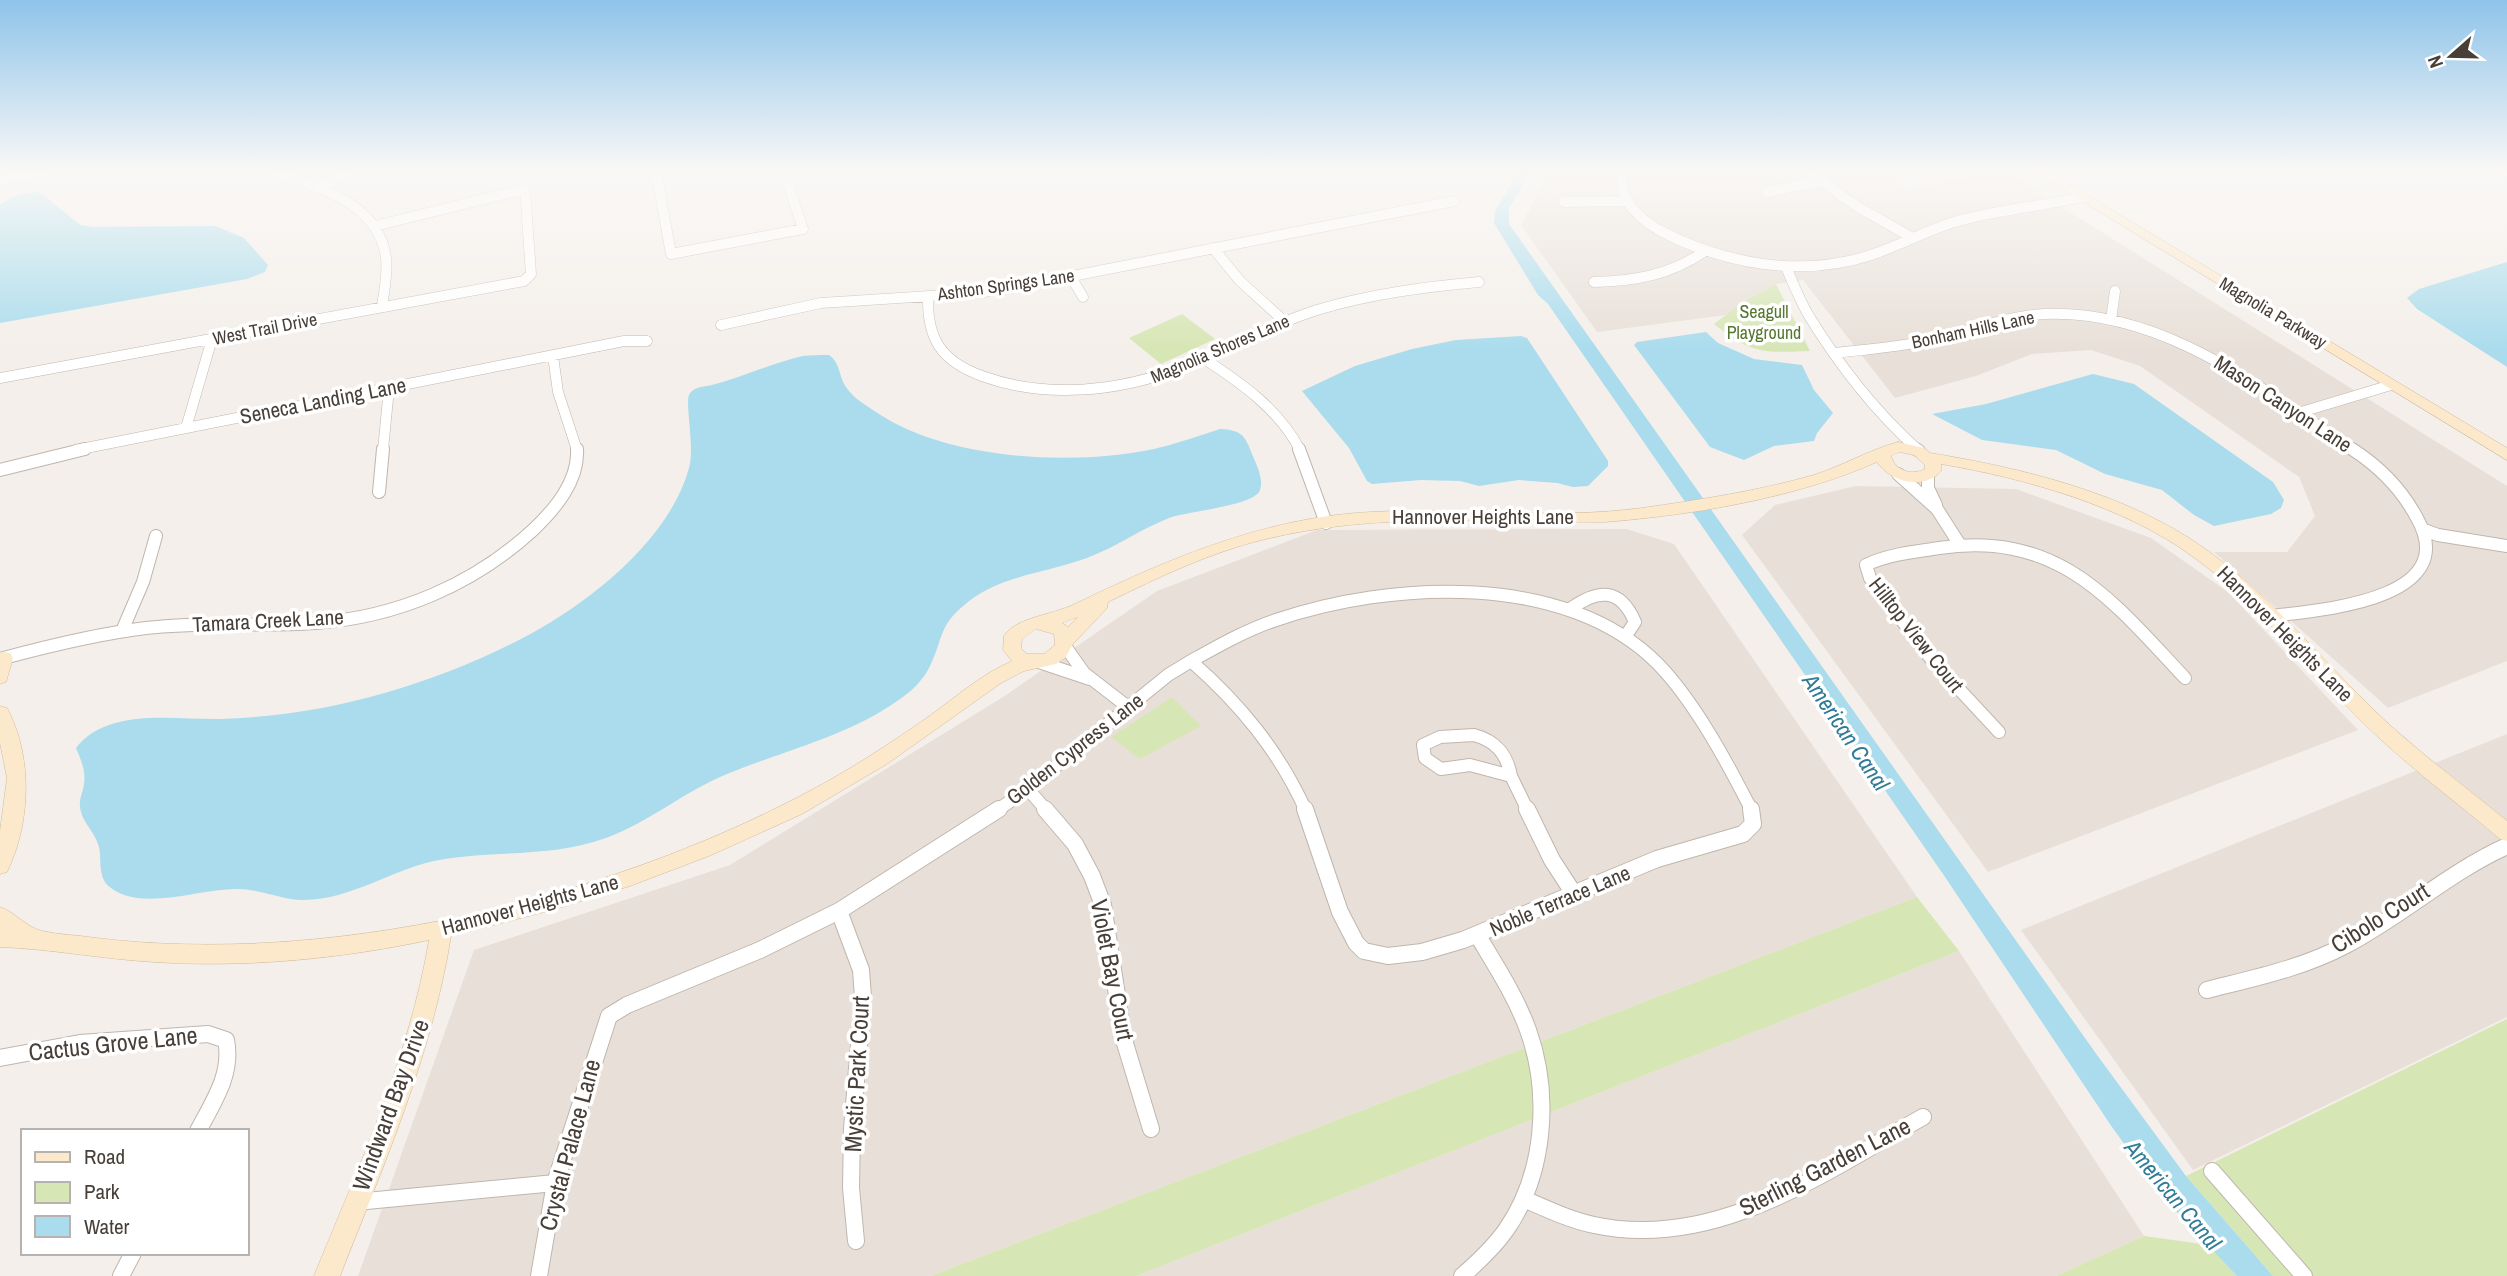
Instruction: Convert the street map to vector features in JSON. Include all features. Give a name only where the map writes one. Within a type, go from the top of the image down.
[{"type":"street","points":[[376,231],[386,261],[382,307]]},
{"type":"street","name":"West Trail Drive","points":[[0,378],[529,278],[527,231]]},
{"type":"street","points":[[667,231],[671,254],[795,231]]},
{"type":"street","name":"Ashton Springs Lane","points":[[721,324],[821,303],[977,293],[1071,277],[1298,231]]},
{"type":"street","points":[[1660,231],[1705,251],[1786,267],[1859,259],[1932,231]]},
{"type":"street","points":[[1900,231],[1911,237]]},
{"type":"street","name":"Magnolia Parkway","points":[[2136,231],[2507,455]]},
{"type":"street","points":[[1213,248],[1240,281],[1284,321]]},
{"type":"street","points":[[1594,282],[1656,276],[1688,264],[1705,251]]},
{"type":"street","points":[[1786,267],[1808,315],[1835,353],[1883,418],[1923,454],[1934,468],[1929,475],[1928,488],[1937,509],[1960,545]]},
{"type":"street","points":[[1071,277],[1083,297]]},
{"type":"street","name":"Magnolia Shores Lane","points":[[929,296],[929,325],[942,349],[959,365],[980,376],[1018,387],[1052,392],[1132,384],[1203,358],[1284,321],[1376,295],[1479,282]]},
{"type":"street","points":[[2111,320],[2115,290]]},
{"type":"street","name":"Bonham Hills Lane","points":[[1835,353],[1933,340],[2010,318],[2045,314],[2111,320]]},
{"type":"street","name":"Mason Canyon Lane","points":[[2111,320],[2166,336],[2215,359],[2375,464],[2406,496],[2424,530]]},
{"type":"street","points":[[186,428],[212,339]]},
{"type":"street","name":"Seneca Landing Lane","points":[[0,470],[47,457],[186,428],[624,341],[647,341]]},
{"type":"street","name":"Tamara Creek Lane","points":[[2,658],[55,643],[169,625],[329,621],[373,614],[424,598],[471,578],[513,549],[545,520],[574,472],[577,445],[558,392],[553,356]]},
{"type":"street","points":[[1203,358],[1255,396],[1290,433],[1303,455],[1326,523]]},
{"type":"street","points":[[2298,413],[2391,385]]},
{"type":"street","points":[[379,492],[389,388]]},
{"type":"street","points":[[1883,418],[1891,437],[1884,462],[1937,509]]},
{"type":"street","name":"Hannover Heights Lane","points":[[976,690],[1011,643],[1013,636],[1026,626],[1045,623],[1072,613],[1153,573],[1263,534],[1370,517],[1605,517],[1668,509],[1766,492],[1859,467],[1888,451],[1905,447],[1923,454],[2076,492],[2151,524],[2219,568],[2271,616],[2362,710],[2437,777],[2507,833]]},
{"type":"street","name":"Hannover Heights Lane","points":[[1859,467],[1895,472],[1914,478],[1995,470]]},
{"type":"street","points":[[2271,616],[2332,609],[2386,594],[2414,577],[2427,553],[2424,530],[2438,535],[2507,546]]},
{"type":"street","points":[[122,631],[144,582],[156,536]]},
{"type":"street","name":"Hilltop View Court","points":[[1999,732],[1931,659],[1870,578],[1866,565],[1890,555],[1960,545],[2029,551],[2062,566],[2100,594],[2185,678]]},
{"type":"street","name":"Hannover Heights Lane","points":[[0,938],[175,954],[311,948],[441,930],[547,904],[663,867],[774,818],[846,782],[1012,667],[1055,657],[1114,592]]},
{"type":"street","name":"Golden Cypress Lane","points":[[610,1016],[626,1005],[760,950],[839,911],[944,846],[1028,789],[1168,675],[1190,661],[1245,632],[1278,619],[1348,601],[1382,596],[1460,593],[1518,596],[1570,609],[1625,637],[1657,663],[1674,684],[1752,810],[1752,824]]},
{"type":"street","points":[[1570,609],[1596,593],[1611,595],[1623,601],[1631,610],[1635,622],[1625,637]]},
{"type":"street","points":[[1045,623],[1060,629],[1074,663],[1090,679],[1128,707]]},
{"type":"street","points":[[1011,643],[1016,656],[1090,679]]},
{"type":"street","points":[[0,677],[2,658]]},
{"type":"street","name":"Noble Terrace Lane","points":[[1190,661],[1246,714],[1291,781],[1312,825],[1351,935],[1363,951],[1379,956],[1399,956],[1478,936],[1656,860],[1743,834],[1752,824]]},
{"type":"street","points":[[0,713],[15,765],[16,780],[16,802],[0,866]]},
{"type":"street","points":[[1511,776],[1470,765],[1441,769],[1425,758],[1423,745],[1429,739],[1441,736],[1474,735],[1485,737],[1496,744],[1510,765],[1511,776],[1552,860],[1574,894]]},
{"type":"street","name":"Violet Bay Court","points":[[1028,789],[1075,844],[1093,876],[1103,905],[1124,1040],[1150,1129]]},
{"type":"street","name":"Cibolo Court","points":[[2207,990],[2282,970],[2346,945],[2476,858],[2507,846]]},
{"type":"street","name":"Mystic Park Court","points":[[839,911],[861,970],[863,998],[852,1129],[851,1188],[856,1241]]},
{"type":"street","name":"Hannover Heights Lane","points":[[0,916],[35,940]]},
{"type":"street","name":"Windward Bay Drive","points":[[327,1276],[400,1093],[418,1039],[431,991],[441,930]]},
{"type":"street","points":[[1462,1276],[1482,1258],[1511,1223],[1524,1199],[1541,1134],[1540,1090],[1535,1054],[1513,996],[1478,936]]},
{"type":"street","name":"Crystal Palace Lane","points":[[539,1276],[555,1182],[601,1031],[610,1016]]},
{"type":"street","name":"Cactus Grove Lane","points":[[0,1058],[80,1043],[208,1034],[226,1040],[230,1051],[226,1072],[199,1129]]},
{"type":"street","name":"Sterling Garden Lane","points":[[1524,1199],[1561,1215],[1603,1226],[1651,1230],[1682,1228],[1724,1218],[1793,1188],[1923,1116]]},
{"type":"street","points":[[2212,1171],[2304,1276]]},
{"type":"street","points":[[356,1202],[555,1182]]},
{"type":"street","points":[[121,1276],[132,1255]]},
{"type":"shaded area","points":[[1525,231],[2099,231],[2507,486],[2507,661],[2388,708],[2214,552],[2287,552],[2315,516],[2299,477],[2140,366],[2091,350],[2032,354],[1976,376],[1895,398],[1803,280],[1776,284],[1726,315],[1597,332]]},
{"type":"shaded area","points":[[1856,486],[2016,489],[2151,538],[2228,592],[2358,730],[1988,872],[1742,535],[1775,505]]},
{"type":"shaded area","points":[[1627,529],[1674,544],[1917,897],[931,1276],[358,1276],[474,950],[730,865],[1003,697],[1157,591],[1317,530]]},
{"type":"shaded area","points":[[2507,734],[2507,1017],[2193,1170],[2021,930]]},
{"type":"shaded area","points":[[1959,951],[2144,1236],[2056,1276],[1136,1276]]},
{"type":"green space","name":"Seagull Playground","points":[[1776,284],[1810,351],[1781,352],[1759,349],[1738,341],[1714,324],[1739,305]]},
{"type":"green space","points":[[1182,314],[1215,339],[1161,364],[1129,338]]},
{"type":"green space","points":[[1172,697],[1201,726],[1140,759],[1111,737]]},
{"type":"green space","points":[[1917,897],[1959,951],[1136,1276],[931,1276]]},
{"type":"green space","points":[[2507,1019],[2507,1276],[2273,1276],[2186,1176]]},
{"type":"green space","points":[[2144,1236],[2209,1245],[2237,1276],[2056,1276]]},
{"type":"water","points":[[0,231],[226,231],[244,238],[268,265],[265,272],[247,279],[0,323]]},
{"type":"water","name":"American Canal","points":[[1499,231],[1514,231],[2097,1055],[2186,1176],[2273,1276],[2237,1276],[2161,1195],[2112,1127],[1943,874],[1548,304],[1538,295]]},
{"type":"water","points":[[2507,262],[2507,367],[2417,309],[2407,298],[2419,289]]},
{"type":"water","points":[[1706,332],[1718,343],[1754,359],[1802,365],[1814,390],[1833,413],[1814,441],[1774,446],[1744,460],[1710,447],[1634,345],[1637,342]]},
{"type":"water","points":[[1521,336],[1527,338],[1608,461],[1608,466],[1588,486],[1573,487],[1519,480],[1479,486],[1460,481],[1421,480],[1372,484],[1367,481],[1349,448],[1302,391],[1355,366],[1412,349],[1456,340]]},
{"type":"water","points":[[829,355],[833,358],[846,387],[861,402],[908,429],[940,441],[975,450],[1012,455],[1087,457],[1154,449],[1220,429],[1227,430],[1238,432],[1247,442],[1259,471],[1260,490],[1255,496],[1234,504],[1169,518],[1087,558],[1021,576],[991,588],[962,607],[949,621],[928,671],[913,689],[900,699],[835,734],[720,777],[635,825],[606,838],[563,849],[434,861],[338,895],[304,900],[238,889],[155,899],[139,898],[124,895],[107,884],[102,874],[97,841],[83,817],[80,806],[84,775],[76,748],[89,735],[106,726],[143,718],[259,717],[336,705],[374,696],[448,672],[519,640],[596,591],[644,546],[663,521],[679,495],[691,460],[688,400],[693,390],[791,359]]},
{"type":"water","points":[[2093,374],[2134,384],[2273,482],[2284,500],[2281,508],[2271,514],[2214,526],[2194,515],[2162,490],[2105,474],[2056,450],[1982,440],[1932,414],[1986,404]]}]
